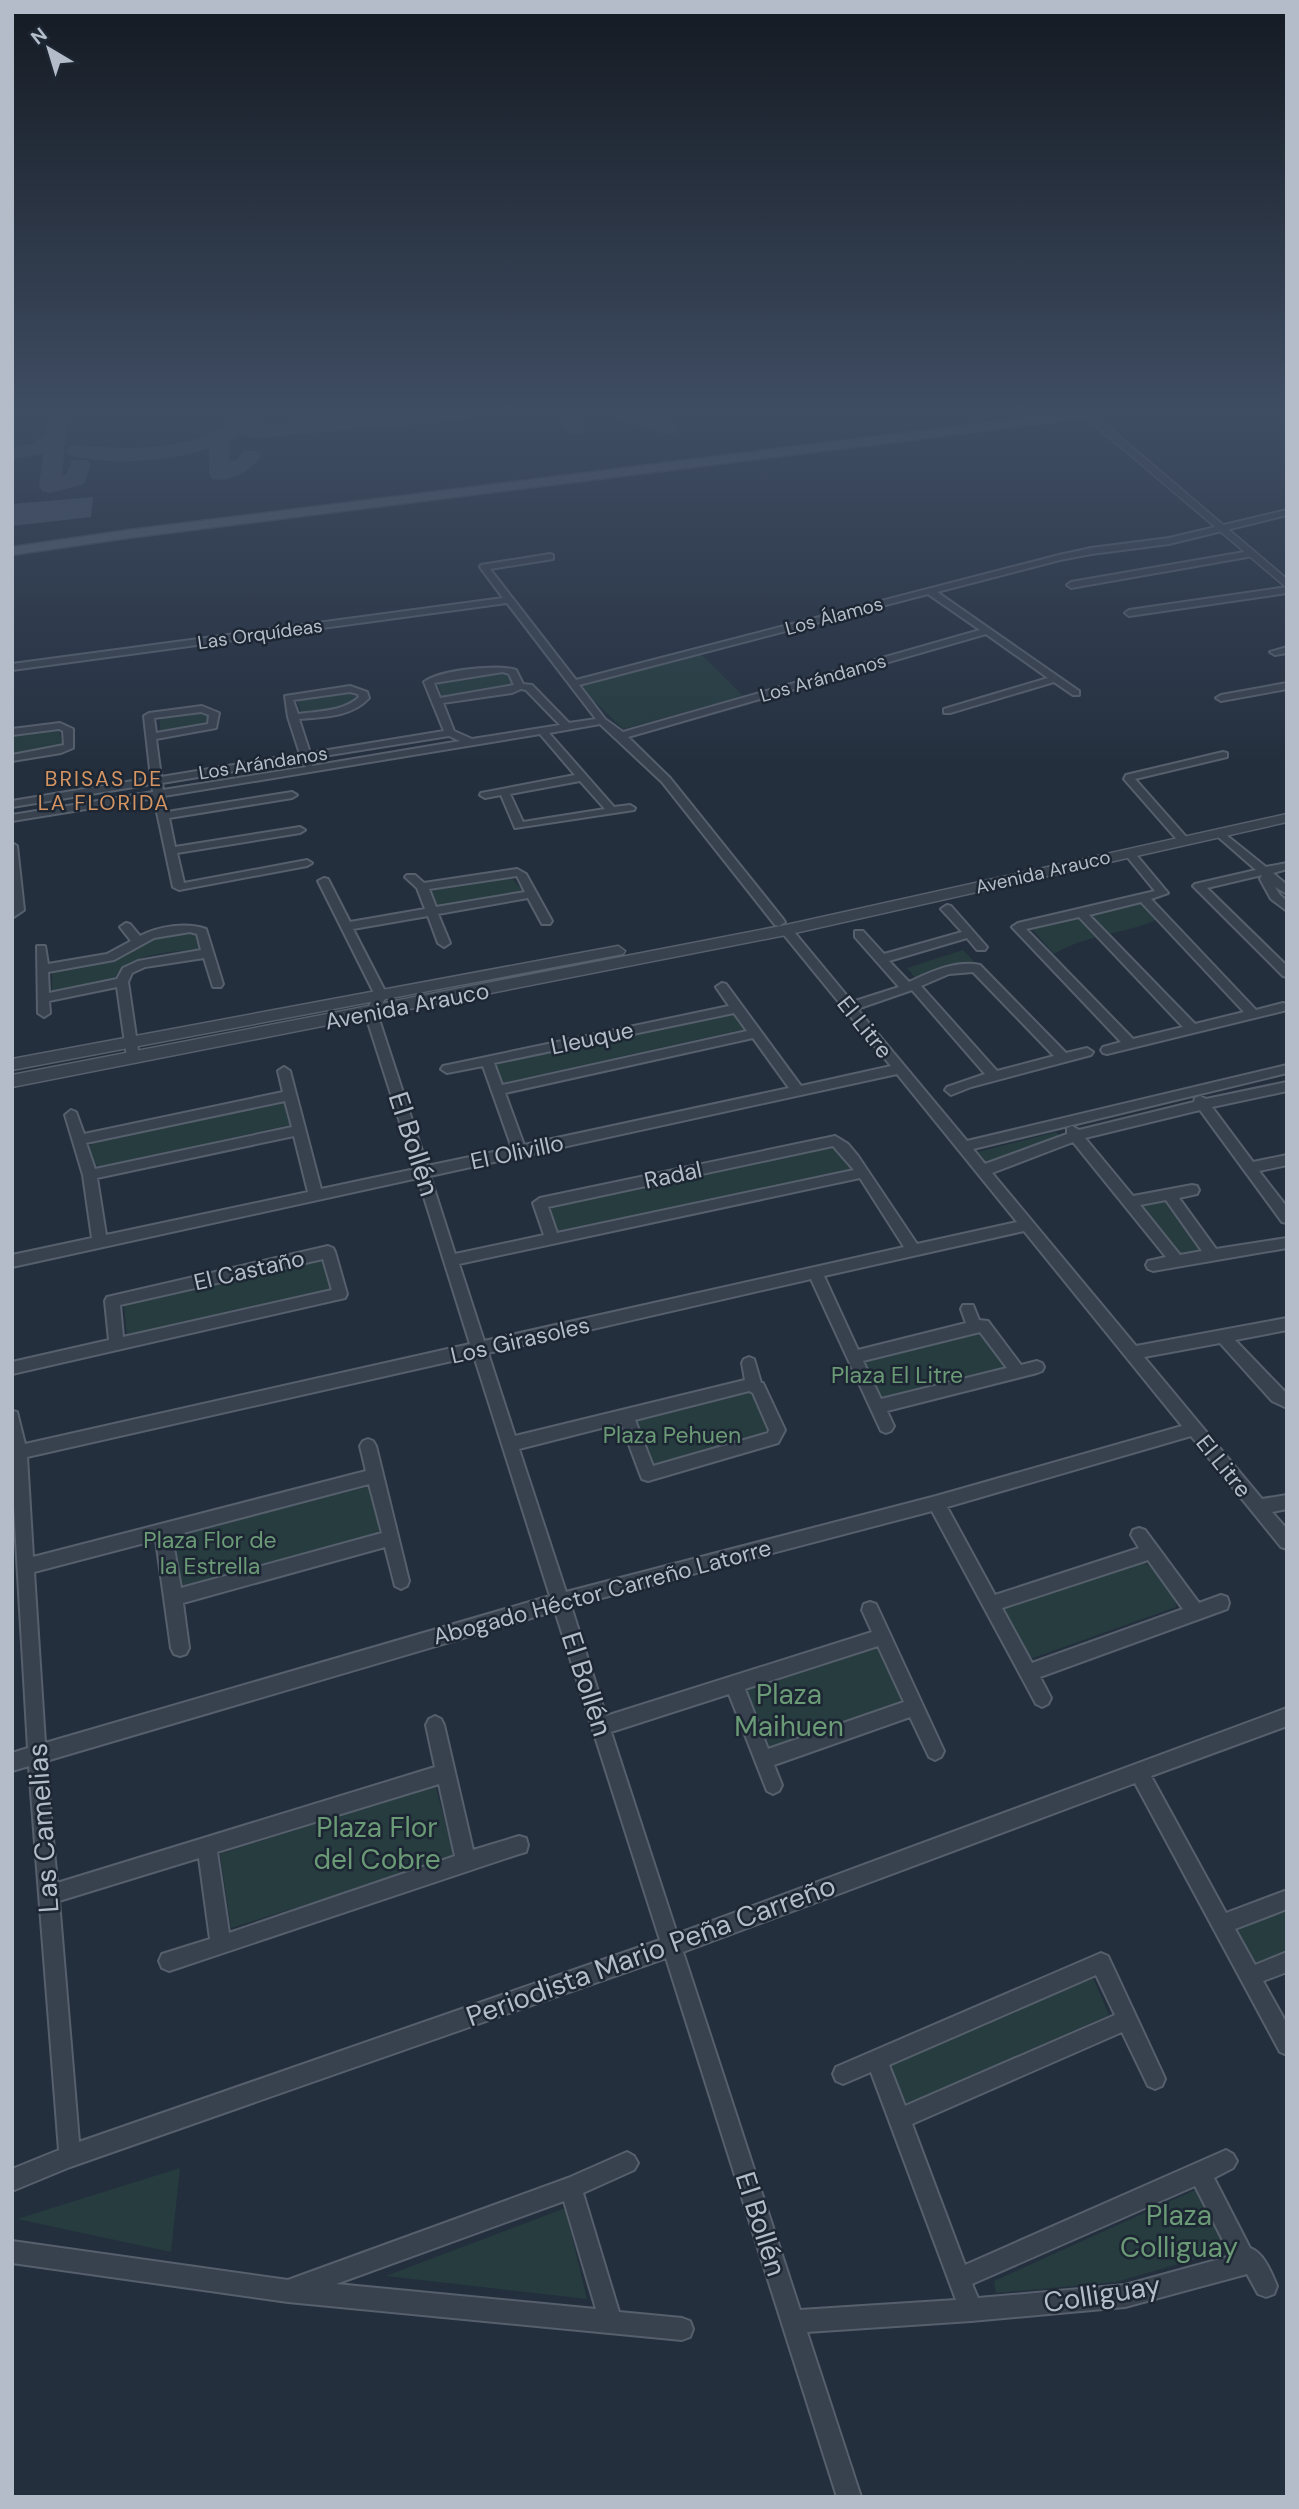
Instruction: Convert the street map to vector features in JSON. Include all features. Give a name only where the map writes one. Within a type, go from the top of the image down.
[{"type":"main road","points":[[12,549],[151,531]]},
{"type":"street","name":"Los Álamos","points":[[572,684],[1091,551],[1169,541],[1208,531]]},
{"type":"street","points":[[1224,531],[1287,588]]},
{"type":"street","points":[[1071,585],[1250,554]]},
{"type":"street","name":"El Litre","points":[[550,557],[484,566],[602,721],[621,736],[682,799],[788,926],[899,1069],[1287,1542]]},
{"type":"street","points":[[1129,613],[1287,588]]},
{"type":"street","points":[[929,592],[1076,693]]},
{"type":"street","name":"Las Orquídeas","points":[[12,667],[508,600]]},
{"type":"street","name":"Los Arándanos","points":[[621,736],[984,632]]},
{"type":"street","points":[[1275,652],[1287,650]]},
{"type":"street","points":[[472,742],[450,733],[429,682],[437,678],[504,668],[513,672],[519,686]]},
{"type":"street","points":[[947,711],[1054,679]]},
{"type":"street","points":[[437,701],[512,690],[519,686],[529,687],[567,727]]},
{"type":"street","points":[[1221,698],[1287,686]]},
{"type":"street","points":[[293,717],[359,705],[364,698],[362,692],[350,689],[288,698],[293,717],[310,769]]},
{"type":"street","points":[[151,737],[206,729],[215,723],[214,713],[202,709],[149,716],[151,737],[157,780],[158,794],[179,887],[307,863]]},
{"type":"street","name":"Los Arándanos","points":[[12,818],[602,721]]},
{"type":"street","points":[[12,733],[60,726],[68,729],[69,736],[69,746],[61,750],[12,758]]},
{"type":"street","points":[[542,731],[612,811]]},
{"type":"street","name":"Los Arándanos","points":[[12,804],[450,733]]},
{"type":"street","points":[[1184,841],[1129,779],[1223,755]]},
{"type":"street","points":[[485,794],[584,777]]},
{"type":"street","points":[[504,791],[519,827],[630,808]]},
{"type":"street","points":[[163,817],[292,795]]},
{"type":"street","name":"Avenida Arauco","points":[[12,1065],[132,1050],[371,1013],[1287,818]]},
{"type":"street","points":[[171,851],[300,830]]},
{"type":"street","points":[[1220,833],[1281,888],[1275,897],[1287,907]]},
{"type":"street","points":[[12,846],[18,910],[12,914]]},
{"type":"street","points":[[1129,853],[1162,893],[1018,927],[1130,1044]]},
{"type":"street","points":[[1287,866],[1199,886],[1287,973]]},
{"type":"street","points":[[422,887],[511,871],[521,874],[546,921]]},
{"type":"street","points":[[411,877],[422,887],[443,943]]},
{"type":"street","points":[[324,880],[381,995],[371,1013]]},
{"type":"street","points":[[347,926],[532,894]]},
{"type":"street","points":[[1144,898],[1253,1014]]},
{"type":"street","points":[[947,909],[981,947]]},
{"type":"street","points":[[1081,913],[1192,1029]]},
{"type":"street","name":"Avenida Arauco","points":[[12,1081],[132,1050],[381,995],[788,926]]},
{"type":"street","points":[[126,928],[137,940]]},
{"type":"street","points":[[42,969],[110,957],[150,935],[191,928],[202,932],[217,985]]},
{"type":"street","points":[[859,934],[994,1076]]},
{"type":"street","points":[[881,959],[969,934]]},
{"type":"street","points":[[41,948],[44,1013]]},
{"type":"street","points":[[132,1050],[122,982],[127,971],[142,964],[208,953]]},
{"type":"street","points":[[849,1007],[938,974],[967,967],[976,968],[1063,1058]]},
{"type":"street","points":[[43,998],[122,982]]},
{"type":"street","points":[[722,987],[798,1091]]},
{"type":"street","points":[[1107,1050],[1283,1007]]},
{"type":"street","name":"Lleuque","points":[[447,1069],[738,1008]]},
{"type":"street","name":"El Bollén","points":[[371,1013],[849,2497]]},
{"type":"street","name":"Lleuque","points":[[498,1090],[756,1033]]},
{"type":"street","points":[[951,1090],[967,1083],[1087,1052]]},
{"type":"street","points":[[487,1060],[520,1151]]},
{"type":"street","name":"El Olivillo","points":[[12,1261],[899,1069]]},
{"type":"street","points":[[963,1147],[1287,1069]]},
{"type":"street","points":[[284,1071],[316,1195]]},
{"type":"street","points":[[983,1171],[1020,1153],[1075,1136],[1287,1086]]},
{"type":"street","points":[[1193,1091],[1287,1218]]},
{"type":"street","points":[[79,1140],[290,1095]]},
{"type":"street","points":[[71,1115],[90,1175],[100,1242]]},
{"type":"street","points":[[1065,1122],[1177,1261]]},
{"type":"street","points":[[90,1175],[299,1130]]},
{"type":"street","name":"Radal","points":[[451,1259],[552,1239],[862,1173],[842,1144],[835,1141],[540,1203],[552,1239]]},
{"type":"street","points":[[1250,1168],[1287,1160]]},
{"type":"street","points":[[862,1173],[914,1251]]},
{"type":"street","points":[[1129,1202],[1192,1191]]},
{"type":"street","points":[[1170,1195],[1212,1255]]},
{"type":"street","name":"Los Girasoles","points":[[15,1453],[1027,1225]]},
{"type":"street","points":[[1153,1265],[1287,1243]]},
{"type":"street","name":"El Castaño","points":[[12,1368],[117,1345],[340,1294],[328,1252],[113,1301],[117,1345]]},
{"type":"street","points":[[815,1273],[886,1426]]},
{"type":"street","points":[[968,1309],[1018,1372]]},
{"type":"street","points":[[1132,1353],[1287,1324]]},
{"type":"street","points":[[853,1358],[979,1326]]},
{"type":"street","points":[[1223,1335],[1278,1396],[1287,1402]]},
{"type":"street","points":[[626,1416],[648,1474],[773,1438],[777,1430],[756,1387],[750,1363]]},
{"type":"street","points":[[877,1407],[1037,1367]]},
{"type":"street","points":[[510,1444],[749,1385],[756,1387]]},
{"type":"street","name":"Las Camelias","points":[[12,1417],[26,1567],[37,1755],[70,2155]]},
{"type":"street","name":"Abogado Héctor Carreño Latorre","points":[[12,1762],[561,1601],[936,1503],[1194,1429]]},
{"type":"street","points":[[368,1446],[401,1581]]},
{"type":"street","points":[[26,1567],[375,1476]]},
{"type":"street","points":[[1258,1507],[1287,1502]]},
{"type":"street","points":[[936,1503],[1042,1698]]},
{"type":"street","points":[[163,1532],[180,1648]]},
{"type":"street","points":[[1139,1535],[1196,1612]]},
{"type":"street","points":[[174,1598],[391,1538]]},
{"type":"street","points":[[991,1604],[1151,1551]]},
{"type":"street","points":[[1029,1673],[1221,1603]]},
{"type":"street","points":[[870,1610],[935,1751]]},
{"type":"street","points":[[601,1726],[882,1637]]},
{"type":"street","points":[[734,1684],[773,1785]]},
{"type":"street","points":[[763,1760],[915,1707]]},
{"type":"street","name":"Periodista Mario Peña Carreño","points":[[12,2180],[70,2155],[672,1946],[1287,1717]]},
{"type":"street","points":[[435,1725],[466,1862]]},
{"type":"street","points":[[1139,1772],[1287,2045]]},
{"type":"street","points":[[48,1895],[445,1773]]},
{"type":"street","points":[[169,1961],[519,1845]]},
{"type":"street","points":[[207,1847],[220,1945]]},
{"type":"street","points":[[1222,1925],[1287,1899]]},
{"type":"street","points":[[1250,1977],[1287,1962]]},
{"type":"street","points":[[843,2074],[1101,1963],[1155,2079]]},
{"type":"street","points":[[900,2119],[1127,2020]]},
{"type":"street","points":[[877,2060],[961,2278],[971,2311]]},
{"type":"street","points":[[961,2278],[1226,2161]]},
{"type":"street","points":[[288,2291],[571,2188],[627,2163]]},
{"type":"street","points":[[1200,2173],[1243,2257],[1251,2259],[1266,2286]]},
{"type":"street","points":[[571,2188],[610,2320]]},
{"type":"street","points":[[12,2252],[288,2291],[682,2329]]},
{"type":"street","name":"Colliguay","points":[[793,2322],[971,2311],[1125,2296],[1246,2263],[1243,2257]]},
{"type":"green space","points":[[701,654],[743,696],[623,729],[578,685]]},
{"type":"green space","points":[[506,674],[514,684],[442,697],[438,684]]},
{"type":"green space","points":[[351,692],[360,698],[352,705],[301,713],[297,699]]},
{"type":"green space","points":[[200,711],[209,714],[208,725],[160,734],[160,718]]},
{"type":"green space","points":[[59,732],[63,744],[59,747],[12,755],[12,736]]},
{"type":"green space","points":[[509,875],[523,891],[434,907],[429,890]]},
{"type":"green space","points":[[1140,899],[1158,919],[1079,942],[1054,954],[1032,929]]},
{"type":"green space","points":[[188,931],[196,933],[203,948],[141,958],[120,970],[114,979],[52,991],[52,972],[120,957],[150,939]]},
{"type":"green space","points":[[963,950],[974,961],[917,980],[907,968]]},
{"type":"green space","points":[[734,1014],[745,1029],[502,1083],[496,1063]]},
{"type":"green space","points":[[282,1101],[289,1105],[294,1121],[290,1125],[100,1167],[92,1162],[88,1150],[89,1146],[96,1142]]},
{"type":"green space","points":[[1056,1132],[1060,1137],[985,1162],[978,1152]]},
{"type":"green space","points":[[837,1143],[855,1170],[557,1234],[546,1203]]},
{"type":"green space","points":[[1168,1200],[1202,1251],[1179,1254],[1140,1206]]},
{"type":"green space","points":[[321,1259],[332,1289],[127,1336],[124,1305]]},
{"type":"green space","name":"Plaza El Litre","points":[[977,1331],[984,1334],[1006,1365],[1004,1370],[885,1402],[879,1398],[862,1364],[867,1358]]},
{"type":"green space","name":"Plaza Pehuen","points":[[745,1389],[756,1392],[772,1428],[769,1435],[657,1465],[652,1463],[635,1425],[638,1417]]},
{"type":"green space","name":"Plaza Flor de la Estrella","points":[[371,1486],[382,1532],[182,1588],[175,1536]]},
{"type":"green space","points":[[1142,1562],[1165,1580],[1173,1594],[1176,1607],[1033,1658],[1023,1652],[1001,1614],[1009,1605]]},
{"type":"green space","name":"Plaza Maihuen","points":[[871,1645],[881,1649],[902,1695],[900,1707],[771,1752],[763,1749],[742,1694],[747,1687]]},
{"type":"green space","name":"Plaza Flor del Cobre","points":[[435,1785],[455,1858],[231,1928],[220,1854]]},
{"type":"green space","points":[[1287,1903],[1287,1955],[1257,1967],[1234,1924]]},
{"type":"green space","points":[[1093,1978],[1109,2015],[906,2104],[890,2065]]},
{"type":"green space","points":[[180,2168],[171,2252],[17,2219]]},
{"type":"green space","name":"Plaza Colliguay","points":[[1195,2190],[1227,2250],[1116,2282],[996,2293],[994,2281]]},
{"type":"green space","points":[[565,2208],[587,2299],[386,2276]]},
{"type":"district","name":"BRISAS DE LA FLORIDA","points":[[104,791]]}]
